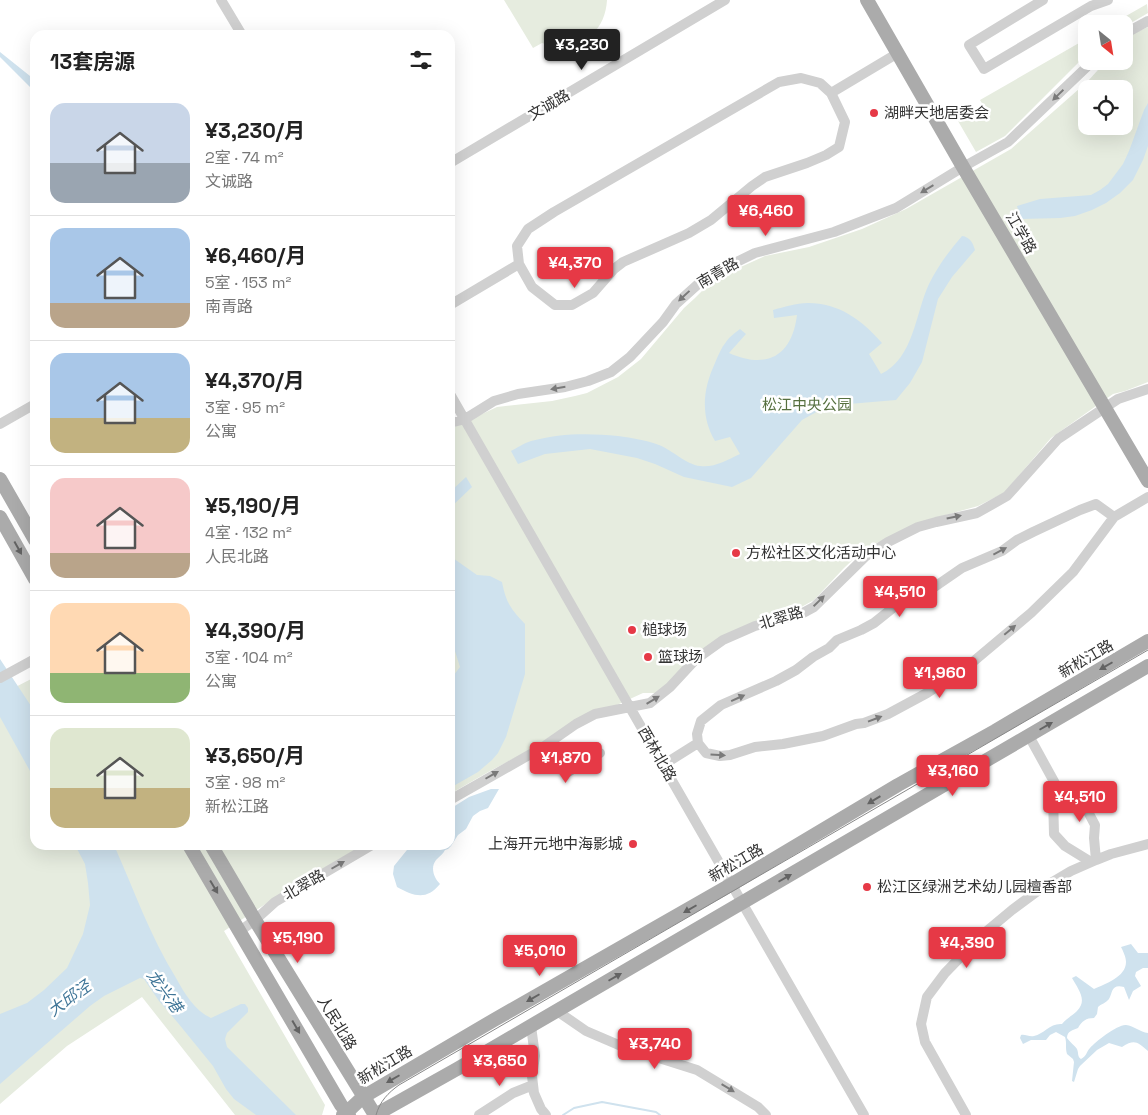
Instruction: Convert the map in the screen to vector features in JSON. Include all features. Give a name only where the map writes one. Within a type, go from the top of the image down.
[{"type":"main road","name":"江学路","points":[[867,0],[1148,481]]},
{"type":"main road","points":[[0,479],[30,531]]},
{"type":"main road","points":[[0,517],[30,570]]},
{"type":"main road","name":"新松江路","points":[[346,1114],[363,1097],[502,1015],[732,884],[898,785],[995,731],[1148,641]]},
{"type":"main road","points":[[375,1115],[743,903],[1148,666]]},
{"type":"main road","points":[[192,850],[346,1114]]},
{"type":"main road","name":"人民北路","points":[[214,850],[254,920],[375,1115]]},
{"type":"street","points":[[221,0],[239,30]]},
{"type":"street","name":"文诚路","points":[[455,160],[725,0]]},
{"type":"street","points":[[1043,0],[969,45],[984,70],[1084,4],[1108,0]]},
{"type":"street","points":[[1133,29],[1148,21]]},
{"type":"street","points":[[831,93],[898,53]]},
{"type":"street","name":"南青路","points":[[455,422],[465,419],[494,401],[518,394],[565,387],[611,372],[630,357],[663,322],[676,304],[706,277],[755,253],[834,232],[896,208],[1008,142],[1084,70]]},
{"type":"street","points":[[800,78],[820,83],[831,93],[846,122],[839,147],[807,163],[765,177],[711,220],[689,233],[623,262],[614,269],[593,293],[572,305],[555,305],[532,287],[520,264],[517,246],[528,229],[554,212],[779,82],[800,78]]},
{"type":"street","points":[[455,302],[520,264]]},
{"type":"street","name":"北翠路","points":[[455,797],[595,714],[650,703],[670,687],[695,660],[723,640],[755,626],[800,614],[814,607],[866,556],[888,542],[918,527],[977,512],[1007,496],[1058,439],[1118,399],[1148,389]]},
{"type":"street","name":"西林北路","points":[[455,402],[864,1115]]},
{"type":"street","points":[[0,424],[30,407]]},
{"type":"street","points":[[1114,517],[1096,504],[1017,540],[1002,551],[962,568],[933,588],[910,601],[894,607],[867,627],[837,640],[829,648],[796,670],[776,681],[721,705],[701,721],[698,743],[706,753],[720,756],[730,755],[755,747],[783,744],[823,736],[888,714],[927,693],[968,666],[1031,613],[1073,572],[1114,517],[1148,496]]},
{"type":"street","points":[[0,678],[30,662]]},
{"type":"street","points":[[1029,736],[1057,787],[1069,792],[1078,799],[1096,825],[1094,861]]},
{"type":"street","points":[[550,742],[568,772],[600,754]]},
{"type":"street","points":[[663,765],[698,743]]},
{"type":"street","points":[[1057,787],[1053,796],[1054,834],[1065,846],[1094,861]]},
{"type":"street","points":[[966,1115],[925,1042],[922,1024],[927,997],[945,973],[982,935],[1039,890],[1094,861],[1111,854],[1148,844]]},
{"type":"street","name":"北翠路","points":[[240,931],[275,902],[363,850]]},
{"type":"street","points":[[557,1011],[586,1031],[621,1046],[697,1070],[758,1107],[766,1115]]},
{"type":"street","points":[[531,1026],[535,1056],[532,1076],[534,1093],[541,1109],[546,1115]]},
{"type":"street","points":[[479,1115],[513,1093],[533,1085]]},
{"type":"green space","points":[[504,0],[607,0],[601,23],[586,39],[577,44],[566,46],[542,43],[533,48]]},
{"type":"green space","points":[[1147,4],[1148,13],[1133,22],[1133,15],[1128,15]]},
{"type":"green space","name":"松江中央公园","points":[[1148,27],[1148,382],[1113,394],[1051,438],[1004,493],[978,506],[917,523],[863,550],[814,600],[796,610],[754,622],[656,693],[643,693],[608,709],[455,791],[455,427],[497,407],[552,401],[575,396],[587,393],[618,377],[641,359],[684,308],[714,279],[765,256],[809,247],[862,229],[906,209],[1011,149],[1078,90],[1078,135],[1133,135],[1133,80],[1089,80],[1098,70],[1133,70],[1133,34]]},
{"type":"green space","points":[[1078,44],[1078,63],[1005,136],[976,152],[958,121],[984,107],[980,100]]},
{"type":"green space","points":[[30,680],[30,850],[355,850],[284,892],[224,931],[325,1105],[322,1115],[235,1115],[142,997],[67,1046],[0,1104],[0,695]]},
{"type":"water","points":[[0,52],[30,76],[30,87],[0,57]]},
{"type":"water","points":[[1148,103],[1148,146],[1133,180],[1120,193],[1106,203],[1075,216],[1021,219],[1017,206],[1040,199],[1091,195],[1108,184],[1123,164]]},
{"type":"water","points":[[962,236],[971,241],[975,250],[952,277],[938,299],[922,362],[910,383],[896,400],[837,405],[820,410],[802,420],[751,478],[732,487],[684,477],[637,458],[590,449],[545,454],[518,464],[511,451],[528,442],[542,438],[574,434],[596,434],[654,443],[690,463],[700,466],[715,465],[730,459],[740,454],[730,437],[715,441],[707,422],[705,402],[711,373],[721,349],[730,337],[740,329],[746,334],[729,353],[755,360],[766,359],[775,356],[783,350],[790,341],[797,315],[774,318],[773,310],[804,303],[830,306],[858,320],[882,343],[869,354],[881,374],[892,367],[907,346],[929,284],[944,259]]},
{"type":"water","points":[[466,477],[472,487],[455,503],[455,487]]},
{"type":"water","points":[[455,560],[477,575],[490,576],[502,582],[510,605],[525,624],[525,674],[506,737],[498,753],[478,772],[455,785],[455,674],[460,667],[455,651]]},
{"type":"water","points":[[0,659],[30,704],[30,771],[0,717]]},
{"type":"water","points":[[491,789],[499,789],[488,808],[473,816],[466,829],[455,840],[455,806],[469,797]]},
{"type":"water","points":[[78,850],[116,850],[158,946],[190,1001],[211,1018],[241,1004],[245,1004],[248,1012],[227,1033],[225,1039],[227,1047],[296,1115],[256,1115],[234,1099],[213,1066],[159,1001],[144,979],[140,978],[104,996],[90,1006],[0,1084],[0,1014],[27,1003],[67,968],[83,934],[90,905],[85,864]]},
{"type":"water","points":[[407,850],[445,850],[433,866],[433,873],[440,884],[425,895],[409,893],[397,887],[393,874],[394,866]]},
{"type":"water","points":[[1131,944],[1138,953],[1148,953],[1148,968],[1143,968],[1136,972],[1135,976],[1141,986],[1133,991],[1129,1000],[1124,987],[1115,988],[1109,999],[1098,1007],[1094,1018],[1084,1020],[1078,1028],[1069,1032],[1067,1038],[1077,1049],[1081,1059],[1101,1038],[1112,1030],[1126,1025],[1148,1033],[1148,1051],[1141,1045],[1133,1042],[1122,1047],[1109,1043],[1097,1050],[1080,1066],[1074,1082],[1072,1081],[1074,1062],[1067,1054],[1065,1037],[1056,1032],[1046,1040],[1031,1040],[1023,1044],[1020,1038],[1021,1035],[1034,1036],[1054,1025],[1062,1024],[1077,1011],[1082,1003],[1081,994],[1072,978],[1076,976],[1094,989],[1109,982],[1119,976],[1125,967],[1126,958],[1121,947]]},
{"type":"waterway","points":[[563,1115],[574,1108],[602,1102],[656,1112],[660,1115]]},
{"type":"tram line","points":[[376,1115],[385,1098],[399,1085],[1148,650]]},
{"type":"place","name":"湖畔天地居委会","points":[[874,113]]},
{"type":"place","name":"方松社区文化活动中心","points":[[736,553]]},
{"type":"place","name":"槌球场","points":[[632,630]]},
{"type":"place","name":"篮球场","points":[[648,657]]},
{"type":"place","name":"上海开元地中海影城","points":[[633,844]]},
{"type":"place","name":"松江区绿洲艺术幼儿园檀香部","points":[[867,887]]},
{"type":"water label","name":"龙兴港","points":[[165,991]]},
{"type":"water label","name":"大邱泾","points":[[69,998]]}]
